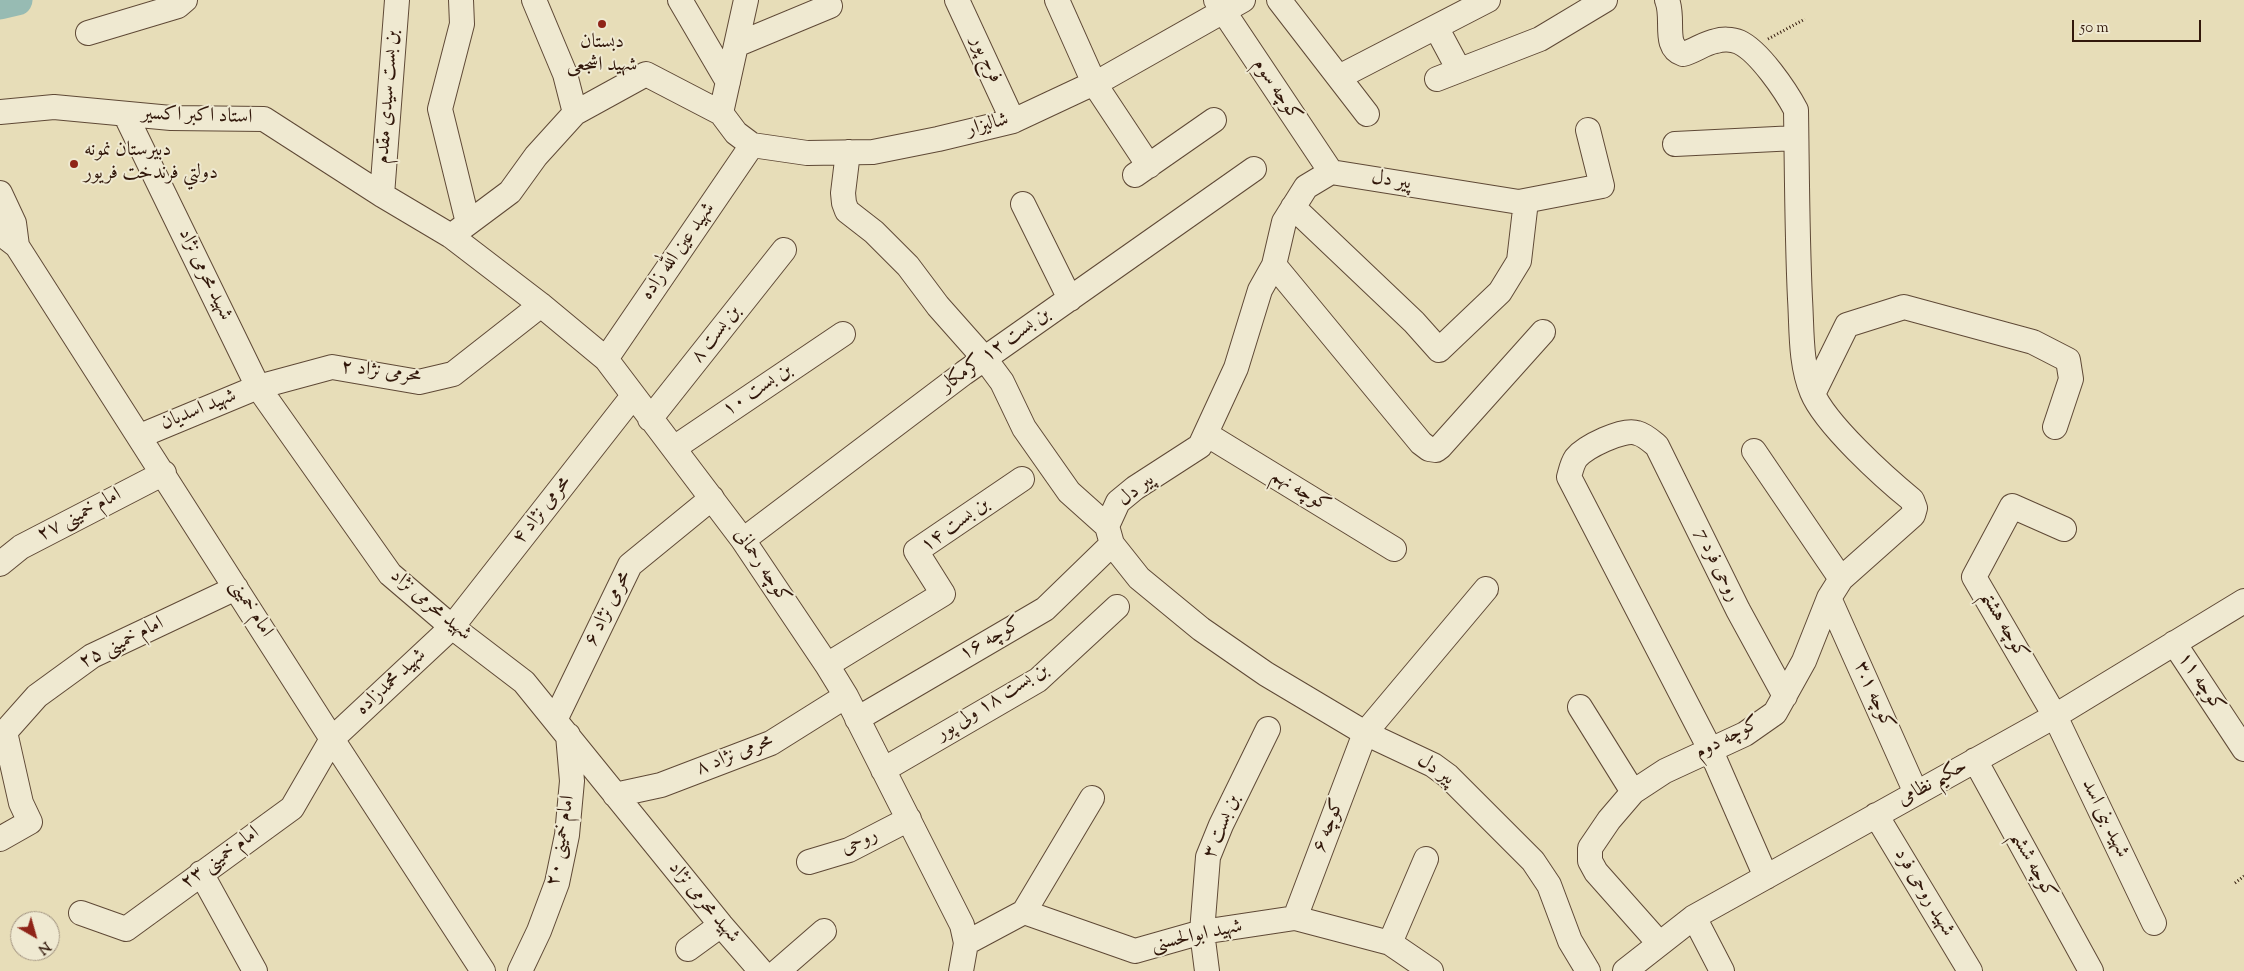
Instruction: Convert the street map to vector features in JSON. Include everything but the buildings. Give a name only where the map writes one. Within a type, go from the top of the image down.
[{"type":"street","points":[[88,33],[178,6],[185,0]]},
{"type":"street","name":"بن بست سیدی مقدم","points":[[382,194],[396,0]]},
{"type":"street","points":[[461,0],[462,24],[440,109],[460,229],[510,192],[536,156],[574,113],[646,74],[721,113],[736,133],[752,145]]},
{"type":"street","points":[[534,0],[565,74],[574,113]]},
{"type":"street","points":[[680,0],[728,82]]},
{"type":"street","points":[[721,113],[746,0]]},
{"type":"street","name":"فرج پور","points":[[958,0],[1013,120]]},
{"type":"street","points":[[1057,0],[1094,83],[1142,170],[1214,120]]},
{"type":"street","name":"شالیزار","points":[[752,145],[807,153],[873,152],[938,139],[1013,120],[1094,83],[1219,5],[1243,0]]},
{"type":"street","points":[[1279,0],[1367,114]]},
{"type":"street","points":[[1339,77],[1488,0]]},
{"type":"street","points":[[1437,79],[1540,40],[1605,0]]},
{"type":"street","points":[[1667,0],[1671,19],[1672,47],[1675,51],[1683,54],[1707,43],[1729,40],[1739,42],[1750,49],[1790,97],[1796,110],[1796,217],[1803,353],[1813,394]]},
{"type":"street","name":"کوچه سوم","points":[[1219,5],[1331,172]]},
{"type":"street","points":[[736,45],[830,6]]},
{"type":"street","points":[[1436,27],[1459,70]]},
{"type":"street","name":"استاد اکبر اکسیر","points":[[0,112],[54,107],[171,118],[264,119],[382,194],[460,229]]},
{"type":"street","name":"شهید محرمی نژاد","points":[[126,114],[258,387],[390,574],[452,627],[524,682],[720,925],[763,970]]},
{"type":"street","name":"پیر دل","points":[[1588,130],[1602,186],[1519,202],[1331,172],[1306,187],[1284,222],[1274,265],[1260,290],[1236,368],[1200,446],[1135,488],[1118,502],[1109,535],[1139,578],[1201,629],[1266,674],[1365,733],[1433,765],[1448,776],[1532,861],[1549,885],[1570,940],[1588,971]]},
{"type":"street","points":[[1675,144],[1796,138]]},
{"type":"street","name":"شهید عین الله زاده","points":[[606,359],[752,145]]},
{"type":"street","points":[[848,152],[843,193],[844,203],[848,211],[874,232],[908,266],[938,306],[985,359],[1002,382],[1024,428],[1069,492],[1109,535]]},
{"type":"street","name":"بن بست ۱۲ کرمکار","points":[[743,540],[985,359],[1254,169]]},
{"type":"street","name":"امام خمینی","points":[[0,193],[14,222],[6,244],[140,436],[482,971]]},
{"type":"street","points":[[1294,207],[1414,322],[1439,350],[1500,292],[1519,261],[1526,201]]},
{"type":"street","points":[[1023,204],[1070,299]]},
{"type":"street","name":"کوچه رحمانی","points":[[460,229],[542,305],[606,359],[743,540],[846,696],[909,819],[962,925],[966,943],[961,971]]},
{"type":"street","name":"بن بست ۸","points":[[650,419],[784,250]]},
{"type":"street","points":[[1274,265],[1421,443],[1429,449],[1436,450],[1440,447],[1543,332]]},
{"type":"street","name":"محرمی نژاد ۲","points":[[258,387],[332,367],[420,382],[454,374],[542,305]]},
{"type":"street","points":[[1813,394],[1847,325],[1904,307],[2033,342],[2068,360],[2071,379],[2055,427]]},
{"type":"street","name":"بن بست ۱۰","points":[[674,448],[843,334]]},
{"type":"street","name":"شهید اسدیان","points":[[140,436],[258,387]]},
{"type":"street","name":"کوچه دوم","points":[[1659,943],[1596,872],[1590,861],[1590,848],[1609,820],[1633,792],[1665,771],[1745,734],[1775,713],[1804,661],[1835,589],[1913,515],[1915,508],[1912,500],[1838,430],[1813,394]]},
{"type":"street","name":"محرمی نژاد ۴","points":[[452,627],[633,396]]},
{"type":"street","name":"روحی فرد 7","points":[[1711,751],[1569,477],[1577,457],[1600,442],[1621,434],[1635,432],[1646,437],[1656,446],[1671,472],[1738,610],[1785,696]]},
{"type":"street","name":"کوچه نهم","points":[[1206,434],[1394,549]]},
{"type":"street","name":"کوچه ۳.۱","points":[[1754,452],[1835,589],[1916,793]]},
{"type":"street","name":"امام خمینی ۲۷","points":[[0,564],[21,547],[164,473]]},
{"type":"street","name":"بن بست ۱۴","points":[[827,665],[943,594],[916,551],[1022,479]]},
{"type":"street","name":"محرمی نژاد ۶","points":[[561,727],[630,565],[712,498]]},
{"type":"street","name":"کوچه هشتم","points":[[2055,716],[1974,577],[2012,506],[2064,529]]},
{"type":"street","name":"کوچه ۱۶","points":[[858,719],[1044,609],[1109,535]]},
{"type":"street","name":"امام خمینی ۲۵","points":[[0,838],[30,822],[21,803],[5,732],[37,696],[92,656],[236,588]]},
{"type":"street","name":"کوچه ۶","points":[[1295,918],[1365,733],[1486,589]]},
{"type":"street","name":"حکیم نظامی","points":[[1625,971],[1694,917],[2055,716],[2244,601]]},
{"type":"street","name":"بن بست ۱۸ ولی پور","points":[[884,770],[1038,680],[1117,607]]},
{"type":"street","name":"شهید محمدزاده","points":[[332,739],[452,627]]},
{"type":"street","name":"کوچه ۱۱","points":[[2174,643],[2244,749]]},
{"type":"street","name":"محرمی نژاد ۸","points":[[615,796],[661,785],[771,743],[846,696]]},
{"type":"street","points":[[1580,707],[1633,792]]},
{"type":"street","name":"شهید بنی اسد","points":[[2055,716],[2154,922]]},
{"type":"street","name":"امام خمینی ۲۰","points":[[520,971],[539,931],[559,874],[567,835],[572,781],[561,727]]},
{"type":"street","name":"بن بست ۳","points":[[1207,971],[1202,932],[1208,858],[1221,825],[1268,729]]},
{"type":"street","name":"امام خمینی ۲۳","points":[[81,913],[126,929],[292,808],[332,739]]},
{"type":"street","points":[[1711,751],[1766,877]]},
{"type":"street","name":"کوچه ششم","points":[[1975,760],[2091,971]]},
{"type":"street","points":[[966,943],[1024,912],[1092,798]]},
{"type":"street","name":"شهید روحی فرد","points":[[1876,815],[1970,971]]},
{"type":"street","name":"روحی","points":[[809,862],[849,850],[909,819]]},
{"type":"street","points":[[1390,943],[1426,859]]},
{"type":"street","points":[[201,873],[255,971]]},
{"type":"street","name":"شهید ابوالحسنی","points":[[1024,912],[1135,951],[1202,932],[1295,918],[1390,943],[1431,971]]},
{"type":"street","points":[[1694,917],[1722,971]]},
{"type":"street","points":[[688,949],[720,925]]},
{"type":"street","points":[[763,970],[824,931]]},
{"type":"path","points":[[1750,49],[1805,19]]},
{"type":"path","points":[[2235,883],[2244,876]]},
{"type":"waterway","points":[[0,4],[17,0]]},
{"type":"place","name":"دبستان شهید اشجعی","points":[[602,24]]},
{"type":"place","name":"دبیرستان نمونه دولتي فرندخت فريور","points":[[74,164]]}]
